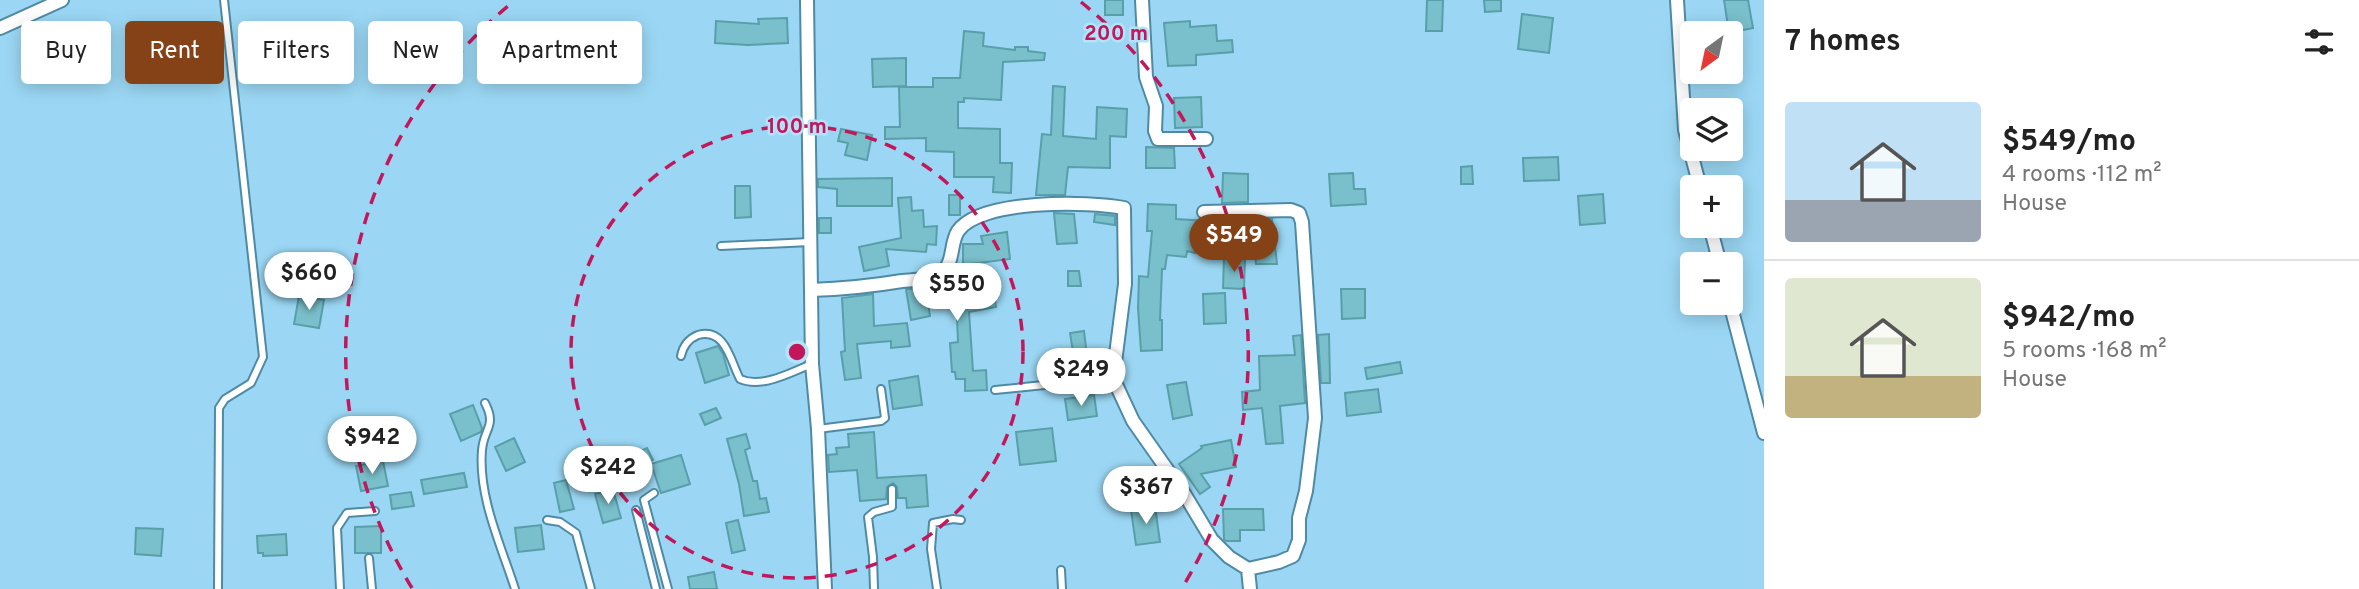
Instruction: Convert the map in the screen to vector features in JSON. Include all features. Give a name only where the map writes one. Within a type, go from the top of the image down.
[{"type":"street","points":[[0,28],[62,0]]},
{"type":"street","points":[[807,0],[812,364],[818,429],[825,589]]},
{"type":"street","points":[[1142,0],[1146,77],[1156,106],[1155,131],[1158,139],[1206,139]]},
{"type":"street","points":[[1677,0],[1685,130],[1697,175]]},
{"type":"street","points":[[811,290],[875,286],[935,276],[946,269],[952,260],[956,234],[967,221],[1001,211],[1046,204],[1101,204],[1124,208],[1125,284],[1113,378],[1133,421],[1185,495],[1212,540],[1229,557],[1248,569],[1293,556],[1299,540],[1299,518],[1307,491],[1315,418],[1302,222],[1299,213],[1290,210],[1204,212]]},
{"type":"street","points":[[1734,315],[1759,395],[1764,433]]},
{"type":"street","points":[[1248,569],[1250,589]]},
{"type":"lane","points":[[218,589],[219,408],[225,399],[251,383],[263,358],[224,0]]},
{"type":"lane","points":[[721,246],[812,242]]},
{"type":"lane","points":[[681,356],[683,346],[689,340],[707,334],[718,338],[724,344],[740,379],[750,383],[760,383],[812,364]]},
{"type":"lane","points":[[995,390],[1113,378]]},
{"type":"lane","points":[[818,429],[881,421],[885,418],[881,389]]},
{"type":"lane","points":[[485,403],[492,420],[482,447],[483,476],[489,507],[515,589]]},
{"type":"lane","points":[[874,589],[868,517],[874,512],[892,507],[892,489]]},
{"type":"lane","points":[[654,493],[644,500],[668,589]]},
{"type":"lane","points":[[636,510],[656,589]]},
{"type":"lane","points":[[340,589],[337,528],[347,513],[375,512]]},
{"type":"lane","points":[[547,520],[560,523],[576,533],[591,589]]},
{"type":"lane","points":[[937,589],[931,549],[933,523],[961,520]]},
{"type":"lane","points":[[369,558],[372,589]]},
{"type":"lane","points":[[1061,570],[1062,589]]},
{"type":"building","points":[[1105,0],[1123,0],[1123,15],[1105,15]]},
{"type":"building","points":[[1427,0],[1443,0],[1442,31],[1426,31]]},
{"type":"building","points":[[1484,0],[1501,0],[1501,11],[1485,12]]},
{"type":"building","points":[[1724,0],[1748,0],[1753,28],[1743,30],[1743,21],[1727,21]]},
{"type":"building","points":[[1522,14],[1553,18],[1549,53],[1518,49]]},
{"type":"building","points":[[787,18],[788,43],[715,43],[716,21],[759,24],[758,19]]},
{"type":"building","points":[[1190,21],[1190,27],[1216,25],[1217,41],[1232,40],[1233,52],[1196,55],[1196,65],[1168,66],[1164,23]]},
{"type":"building","points":[[964,31],[984,33],[983,46],[1015,50],[1015,47],[1028,47],[1028,51],[1045,53],[1044,60],[1003,62],[1001,100],[964,98],[964,102],[958,102],[958,128],[1000,129],[1000,163],[1012,163],[1011,193],[993,192],[994,177],[954,177],[954,152],[926,151],[926,138],[885,139],[885,127],[900,127],[899,87],[933,87],[933,78],[960,78]]},
{"type":"building","points":[[906,58],[906,86],[873,87],[872,59]]},
{"type":"building","points":[[1053,86],[1065,87],[1063,136],[1096,139],[1097,107],[1127,109],[1126,137],[1110,136],[1110,168],[1068,167],[1065,195],[1036,195],[1042,134],[1051,135]]},
{"type":"building","points":[[1201,97],[1202,127],[1175,128],[1174,98]]},
{"type":"building","points":[[841,129],[872,135],[867,160],[845,155],[848,143],[838,141]]},
{"type":"building","points":[[1146,147],[1174,148],[1175,168],[1146,168]]},
{"type":"building","points":[[1558,157],[1559,180],[1524,181],[1523,158]]},
{"type":"building","points":[[1472,166],[1473,184],[1461,184],[1461,167]]},
{"type":"building","points":[[1223,173],[1248,174],[1248,202],[1222,203]]},
{"type":"building","points":[[1353,173],[1354,189],[1365,189],[1366,204],[1331,206],[1329,174]]},
{"type":"building","points":[[892,178],[892,206],[837,206],[837,189],[818,187],[818,179]]},
{"type":"building","points":[[735,186],[750,186],[751,217],[735,218]]},
{"type":"building","points":[[1603,194],[1605,223],[1580,225],[1578,196]]},
{"type":"building","points":[[949,195],[960,195],[960,215],[949,215]]},
{"type":"building","points":[[911,197],[912,211],[923,210],[924,227],[937,226],[936,245],[927,244],[926,252],[886,249],[889,266],[864,271],[859,247],[901,238],[898,198]]},
{"type":"building","points":[[1148,204],[1176,205],[1176,219],[1207,221],[1206,236],[1199,235],[1195,253],[1187,251],[1186,257],[1167,255],[1165,269],[1162,269],[1162,350],[1141,351],[1139,276],[1148,277],[1152,231],[1147,231]]},
{"type":"building","points":[[1054,213],[1074,214],[1077,243],[1057,244]]},
{"type":"building","points":[[1095,214],[1115,216],[1115,225],[1094,222]]},
{"type":"building","points":[[819,218],[831,218],[831,233],[819,233]]},
{"type":"building","points":[[1272,219],[1277,264],[1256,264],[1251,221]]},
{"type":"building","points":[[1222,220],[1247,220],[1247,231],[1222,231]]},
{"type":"building","points":[[1007,232],[1010,259],[963,265],[963,244],[983,244],[981,236]]},
{"type":"building","points":[[1224,258],[1245,259],[1244,289],[1223,288]]},
{"type":"building","points":[[1068,271],[1079,271],[1081,286],[1068,286]]},
{"type":"building","points":[[968,276],[973,291],[993,288],[996,307],[969,312],[973,371],[986,370],[987,390],[965,391],[965,379],[956,379],[955,372],[952,372],[950,343],[958,342],[956,295],[928,303],[930,316],[911,320],[906,289],[926,289]]},
{"type":"building","points":[[1341,289],[1365,289],[1365,318],[1342,319]]},
{"type":"building","points":[[1225,293],[1226,323],[1204,324],[1203,294]]},
{"type":"building","points":[[873,294],[874,326],[907,323],[910,346],[891,348],[891,341],[857,344],[861,378],[845,380],[841,352],[845,351],[842,298]]},
{"type":"building","points":[[299,296],[324,300],[319,328],[294,324]]},
{"type":"building","points":[[1084,331],[1087,356],[1074,358],[1070,333]]},
{"type":"building","points":[[1329,334],[1330,383],[1321,383],[1318,335]]},
{"type":"building","points":[[1301,335],[1305,403],[1280,406],[1283,443],[1266,444],[1262,408],[1243,410],[1242,392],[1260,390],[1259,356],[1295,355],[1293,336]]},
{"type":"building","points":[[718,346],[729,375],[705,383],[696,353]]},
{"type":"building","points":[[1400,362],[1402,373],[1367,379],[1365,368]]},
{"type":"building","points":[[918,376],[922,405],[893,409],[889,381]]},
{"type":"building","points":[[1186,382],[1192,415],[1173,419],[1167,385]]},
{"type":"building","points":[[1378,389],[1381,412],[1347,416],[1345,393]]},
{"type":"building","points":[[1094,395],[1097,416],[1068,420],[1065,399]]},
{"type":"building","points":[[473,405],[481,432],[461,441],[450,414]]},
{"type":"building","points":[[716,408],[721,418],[705,425],[700,414]]},
{"type":"building","points":[[1052,428],[1056,461],[1020,465],[1016,432]]},
{"type":"building","points":[[874,432],[877,478],[926,475],[928,506],[907,508],[906,498],[898,498],[897,487],[893,483],[887,487],[886,499],[860,501],[857,470],[829,472],[828,455],[837,454],[836,448],[849,447],[848,434]]},
{"type":"building","points":[[746,434],[750,448],[745,450],[753,481],[757,481],[760,499],[766,498],[769,512],[744,516],[727,439]]},
{"type":"building","points":[[514,438],[525,462],[506,471],[495,447]]},
{"type":"building","points":[[1231,440],[1236,467],[1201,474],[1210,487],[1200,494],[1179,464],[1202,448],[1201,446]]},
{"type":"building","points":[[391,446],[393,458],[374,462],[372,450]]},
{"type":"building","points":[[647,448],[653,460],[631,469],[625,458]]},
{"type":"building","points":[[681,455],[690,484],[661,493],[651,464]]},
{"type":"building","points":[[383,461],[388,486],[361,491],[356,466]]},
{"type":"building","points":[[464,473],[467,487],[424,494],[421,480]]},
{"type":"building","points":[[566,480],[574,509],[560,512],[554,483]]},
{"type":"building","points":[[613,489],[621,518],[603,523],[595,494]]},
{"type":"building","points":[[411,492],[414,506],[392,509],[390,495]]},
{"type":"building","points":[[1155,506],[1160,542],[1136,545],[1131,510]]},
{"type":"building","points":[[1223,509],[1263,509],[1264,530],[1240,530],[1240,541],[1226,541]]},
{"type":"building","points":[[738,520],[745,550],[732,553],[726,523]]},
{"type":"building","points":[[541,525],[544,549],[518,552],[515,528]]},
{"type":"building","points":[[381,526],[381,553],[355,553],[355,527]]},
{"type":"building","points":[[136,528],[163,529],[161,556],[135,554]]},
{"type":"building","points":[[286,534],[287,555],[263,556],[263,553],[258,553],[257,536]]},
{"type":"building","points":[[714,572],[717,589],[690,589],[688,577]]}]
